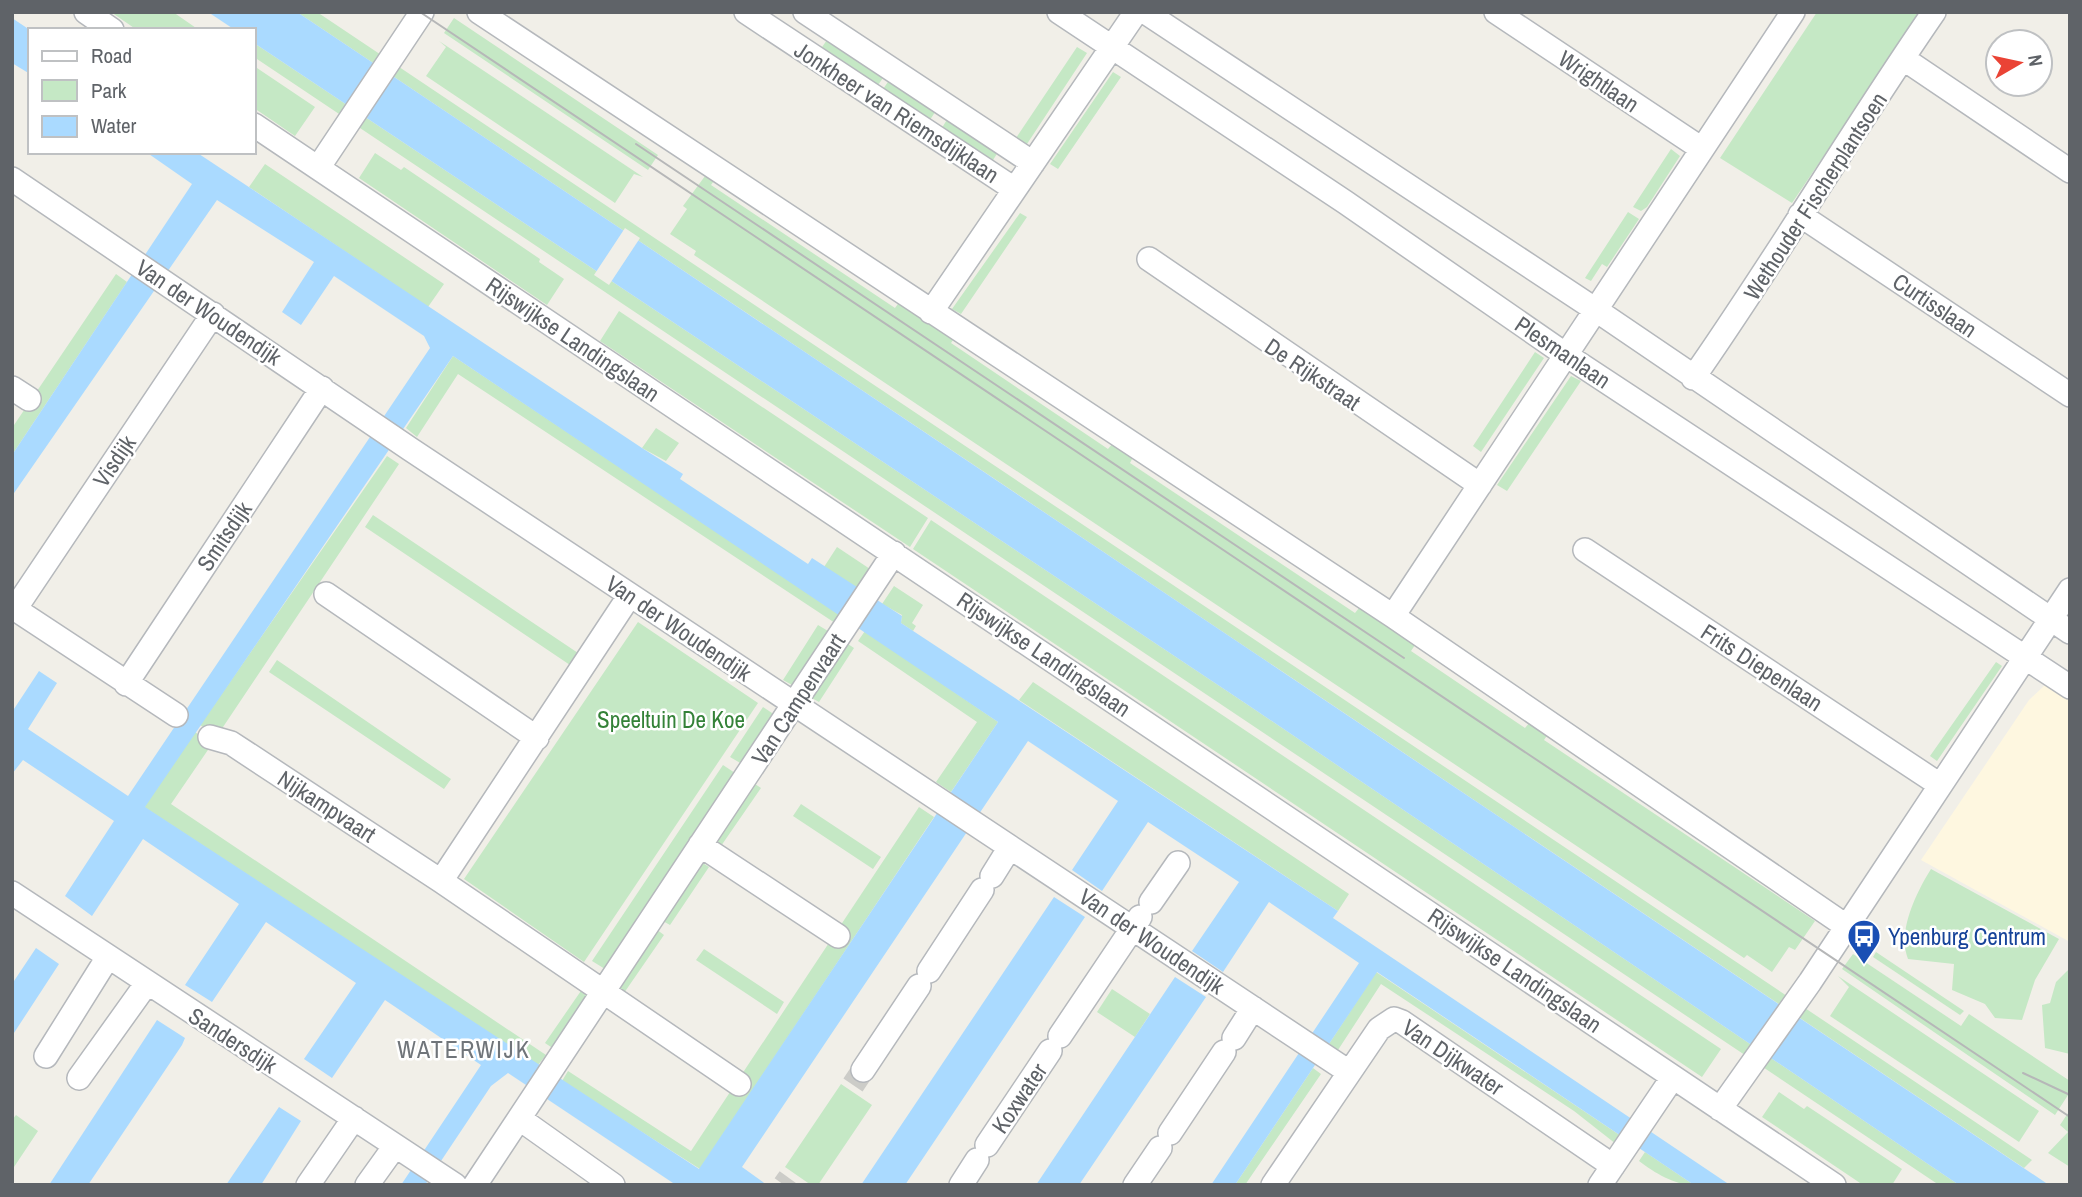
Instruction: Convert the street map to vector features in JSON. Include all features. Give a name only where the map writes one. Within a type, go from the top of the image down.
[{"type":"street","points":[[86,12],[109,28]]},
{"type":"street","name":"Jonkheer van Riemsdijklaan","points":[[746,12],[1014,189]]},
{"type":"street","name":"Jonkheer van Riemsdijklaan","points":[[805,12],[1032,163]]},
{"type":"street","name":"Plesmanlaan","points":[[1059,12],[1345,202],[1566,355],[2070,687]]},
{"type":"street","name":"Jonkheer van Riemsdijklaan","points":[[931,312],[1136,12]]},
{"type":"street","points":[[1145,12],[1595,310],[2060,626]]},
{"type":"street","name":"Wrightlaan","points":[[1496,12],[1702,149]]},
{"type":"street","points":[[1392,616],[1793,12]]},
{"type":"street","name":"Wethouder Fischerplantsoen","points":[[1693,377],[1749,297],[1934,12]]},
{"type":"street","points":[[483,13],[1392,616],[1846,926]]},
{"type":"street","points":[[318,168],[419,17]]},
{"type":"street","points":[[1904,59],[2070,172]]},
{"type":"street","name":"Rijswijkse Landingslaan","points":[[256,126],[1834,1185]]},
{"type":"street","name":"Van der Woudendijk","points":[[12,178],[410,449],[976,825],[1010,847],[1141,916],[1253,1008],[1349,1072]]},
{"type":"street","name":"Curtisslaan","points":[[1800,215],[2070,396]]},
{"type":"street","name":"De Rijkstraat","points":[[1149,259],[1479,485]]},
{"type":"street","name":"Visdijk","points":[[126,684],[14,608],[213,314]]},
{"type":"street","name":"Smitsdijk","points":[[126,684],[322,388]]},
{"type":"street","name":"Frits Diepenlaan","points":[[1585,550],[1940,785]]},
{"type":"street","name":"Van Campenvaart","points":[[475,1185],[894,553]]},
{"type":"street","points":[[1720,1109],[1810,982],[2025,657],[2060,626],[2070,590]]},
{"type":"street","points":[[326,594],[537,738]]},
{"type":"street","points":[[441,881],[630,595]]},
{"type":"street","points":[[126,684],[176,715]]},
{"type":"street","name":"Nijkampvaart","points":[[210,737],[231,743],[605,992]]},
{"type":"street","points":[[700,845],[838,936]]},
{"type":"street","points":[[863,1070],[1010,847]]},
{"type":"street","name":"Koxwater","points":[[961,1185],[1178,863]]},
{"type":"street","name":"Sandersdijk","points":[[12,893],[452,1183]]},
{"type":"street","points":[[46,1056],[108,957]]},
{"type":"street","points":[[79,1078],[147,982]]},
{"type":"street","points":[[605,992],[739,1084]]},
{"type":"street","points":[[1135,1185],[1253,1008]]},
{"type":"street","name":"Van Dijkwater","points":[[1273,1185],[1384,1023],[1399,1020],[1607,1175]]},
{"type":"street","points":[[1607,1175],[1673,1077]]},
{"type":"street","points":[[526,1110],[613,1185]]},
{"type":"street","points":[[308,1185],[354,1118]]},
{"type":"street","points":[[367,1185],[402,1150]]},
{"type":"shaded area","points":[[2046,684],[2070,700],[2070,942],[1921,860],[2029,700]]},
{"type":"green space","points":[[111,12],[173,12],[196,28],[134,28]]},
{"type":"green space","points":[[297,12],[317,12],[2032,1160],[2024,1168]]},
{"type":"green space","points":[[1817,12],[1921,12],[1792,203],[1720,158]]},
{"type":"green space","points":[[454,18],[658,155],[648,170],[444,33]]},
{"type":"green space","points":[[829,37],[885,75],[876,88],[820,50]]},
{"type":"green space","points":[[439,41],[643,177],[634,174],[615,203],[426,76],[446,47]]},
{"type":"green space","points":[[256,44],[1248,705],[1959,1185],[1939,1185],[256,58]]},
{"type":"green space","points":[[1077,47],[1087,53],[1025,147],[1014,141]]},
{"type":"green space","points":[[256,67],[315,107],[295,136],[256,109]]},
{"type":"green space","points":[[1113,72],[1121,77],[1058,169],[1050,164]]},
{"type":"green space","points":[[890,79],[937,109],[928,123],[881,92]]},
{"type":"green space","points":[[948,118],[998,152],[990,165],[940,131]]},
{"type":"green space","points":[[1671,149],[1680,156],[1647,207],[1641,211],[1633,207]]},
{"type":"green space","points":[[375,153],[401,170],[404,167],[540,259],[539,262],[564,279],[547,305],[359,178]]},
{"type":"green space","points":[[265,164],[444,284],[428,307],[249,187]]},
{"type":"green space","points":[[708,172],[716,178],[711,185],[895,308],[900,301],[955,337],[951,343],[1108,449],[1113,443],[1133,457],[1130,463],[1355,613],[1359,608],[1415,645],[1411,651],[1525,728],[1530,722],[1548,734],[1544,740],[1815,921],[1795,950],[1789,947],[1772,972],[1747,955],[1744,958],[694,255],[696,251],[670,234],[687,209],[683,206]]},
{"type":"green space","points":[[1628,212],[1639,219],[1607,267],[1602,264],[1591,281],[1585,278]]},
{"type":"green space","points":[[1020,213],[1027,217],[961,314],[952,309]]},
{"type":"green space","points":[[116,274],[127,282],[12,455],[12,428]]},
{"type":"green space","points":[[619,311],[928,518],[910,547],[600,341]]},
{"type":"green space","points":[[1535,352],[1544,358],[1481,452],[1473,446]]},
{"type":"green space","points":[[453,356],[840,614],[835,623],[458,374],[417,437],[406,428]]},
{"type":"green space","points":[[1571,376],[1581,381],[1507,491],[1497,485]]},
{"type":"green space","points":[[656,428],[679,443],[666,461],[642,448]]},
{"type":"green space","points":[[387,456],[399,464],[217,736],[200,725]]},
{"type":"green space","points":[[373,515],[578,653],[570,665],[365,527]]},
{"type":"green space","points":[[931,520],[1721,1049],[1702,1077],[913,549]]},
{"type":"green space","points":[[837,547],[873,571],[860,591],[824,567]]},
{"type":"green space","points":[[894,586],[923,605],[912,623],[916,626],[913,631],[901,623],[902,615],[882,604]]},
{"type":"green space","name":"Speeltuin De Koe","points":[[638,622],[758,703],[584,962],[464,879]]},
{"type":"green space","points":[[818,625],[828,631],[792,685],[783,680]]},
{"type":"green space","points":[[865,631],[998,722],[951,792],[936,782],[977,722],[858,641]]},
{"type":"green space","points":[[845,642],[854,648],[819,702],[810,697]]},
{"type":"green space","points":[[277,660],[451,779],[444,789],[269,672]]},
{"type":"green space","points":[[1996,662],[2002,666],[1937,761],[1930,756]]},
{"type":"green space","points":[[1033,682],[1349,894],[1338,911],[1019,700]]},
{"type":"green space","points":[[763,707],[775,715],[742,764],[730,757]]},
{"type":"green space","points":[[195,732],[212,744],[171,804],[546,1055],[538,1065],[144,807]]},
{"type":"green space","points":[[723,765],[735,773],[605,969],[592,961]]},
{"type":"green space","points":[[752,782],[761,788],[721,846],[713,840]]},
{"type":"green space","points":[[801,804],[881,857],[873,869],[793,816]]},
{"type":"green space","points":[[919,807],[934,817],[700,1169],[562,1081],[568,1071],[691,1151]]},
{"type":"green space","points":[[701,862],[709,867],[670,925],[661,920]]},
{"type":"green space","points":[[1931,869],[2059,939],[2035,980],[2022,1020],[1995,1018],[1985,1004],[1952,990],[1954,964],[1908,959],[1905,948],[1906,925],[1914,901]]},
{"type":"green space","points":[[656,929],[664,935],[624,993],[616,987]]},
{"type":"green space","points":[[704,949],[784,1002],[777,1014],[696,960]]},
{"type":"green space","points":[[1876,952],[1964,1011],[1960,1015],[1873,957]]},
{"type":"green space","points":[[1853,954],[1961,1026],[1969,1014],[2070,1081],[2070,1092],[2055,1115],[1842,969]]},
{"type":"green space","points":[[2070,968],[2070,1054],[2045,1048],[2042,1005],[2050,1003],[2056,982]]},
{"type":"green space","points":[[1376,972],[1621,1136],[1616,1144],[1574,1111],[1381,984],[1338,1050],[1329,1044]]},
{"type":"green space","points":[[1838,976],[2039,1111],[2019,1142],[1830,1016],[1849,987]]},
{"type":"green space","points":[[585,985],[589,996],[554,1049],[545,1043]]},
{"type":"green space","points":[[1112,989],[1150,1014],[1135,1037],[1097,1012]]},
{"type":"green space","points":[[1313,1068],[1321,1074],[1245,1185],[1235,1185]]},
{"type":"green space","points":[[841,1084],[872,1105],[818,1185],[811,1185],[785,1167]]},
{"type":"green space","points":[[1779,1092],[1804,1109],[1807,1106],[1902,1169],[1892,1185],[1863,1185],[1762,1117]]},
{"type":"green space","points":[[2070,1110],[2070,1167],[2048,1153],[2068,1132],[2060,1125]]},
{"type":"green space","points":[[16,1115],[38,1131],[12,1170],[12,1120]]},
{"type":"green space","points":[[1645,1152],[1694,1185],[1672,1181],[1652,1170],[1639,1161]]},
{"type":"water","points":[[208,12],[297,12],[2049,1185],[1959,1185],[1248,705],[256,44],[256,28],[232,28]]},
{"type":"water","points":[[12,18],[28,29],[28,73],[12,63]]},
{"type":"water","points":[[149,154],[199,154],[683,474],[680,479],[808,564],[812,558],[902,616],[901,623],[1338,911],[1333,918],[1730,1185],[1694,1185],[1377,972],[1235,1185],[1211,1185],[1359,963],[1269,902],[1223,972],[1192,951],[1239,882],[1148,822],[1102,891],[1072,870],[1118,801],[1028,741],[742,1167],[767,1185],[676,1185],[508,1073],[491,1086],[425,1185],[401,1185],[481,1065],[385,1000],[332,1078],[304,1059],[356,983],[266,922],[212,1002],[185,985],[239,904],[143,839],[92,916],[65,896],[114,821],[23,760],[12,774],[12,712],[39,671],[57,683],[28,729],[128,796],[430,348],[424,336],[334,276],[301,325],[282,312],[314,262],[217,200],[12,496],[12,455],[192,184]],"holes":[[[453,356],[998,722],[699,1169],[145,807]]]},
{"type":"water","points":[[1054,897],[1085,917],[905,1185],[861,1185]]},
{"type":"water","points":[[36,948],[59,964],[12,1036],[12,984]]},
{"type":"water","points":[[1175,977],[1206,997],[1079,1185],[1036,1185]]},
{"type":"water","points":[[157,1020],[185,1038],[182,1045],[88,1185],[49,1185]]},
{"type":"water","points":[[279,1107],[301,1121],[261,1185],[226,1185]]},
{"type":"pier","points":[[625,228],[640,238],[609,285],[594,275]]},
{"type":"tunnel","points":[[853,1085],[863,1070]]},
{"type":"tunnel","points":[[784,1185],[789,1178]]},
{"type":"tram line","points":[[420,12],[2070,1117]]},
{"type":"tram line","points":[[636,144],[1404,658]]},
{"type":"tram line","points":[[2023,1073],[2070,1095]]},
{"type":"place","name":"Ypenburg Centrum","points":[[1864,966]]},
{"type":"district","name":"WATERWIJK","points":[[464,1049]]}]
